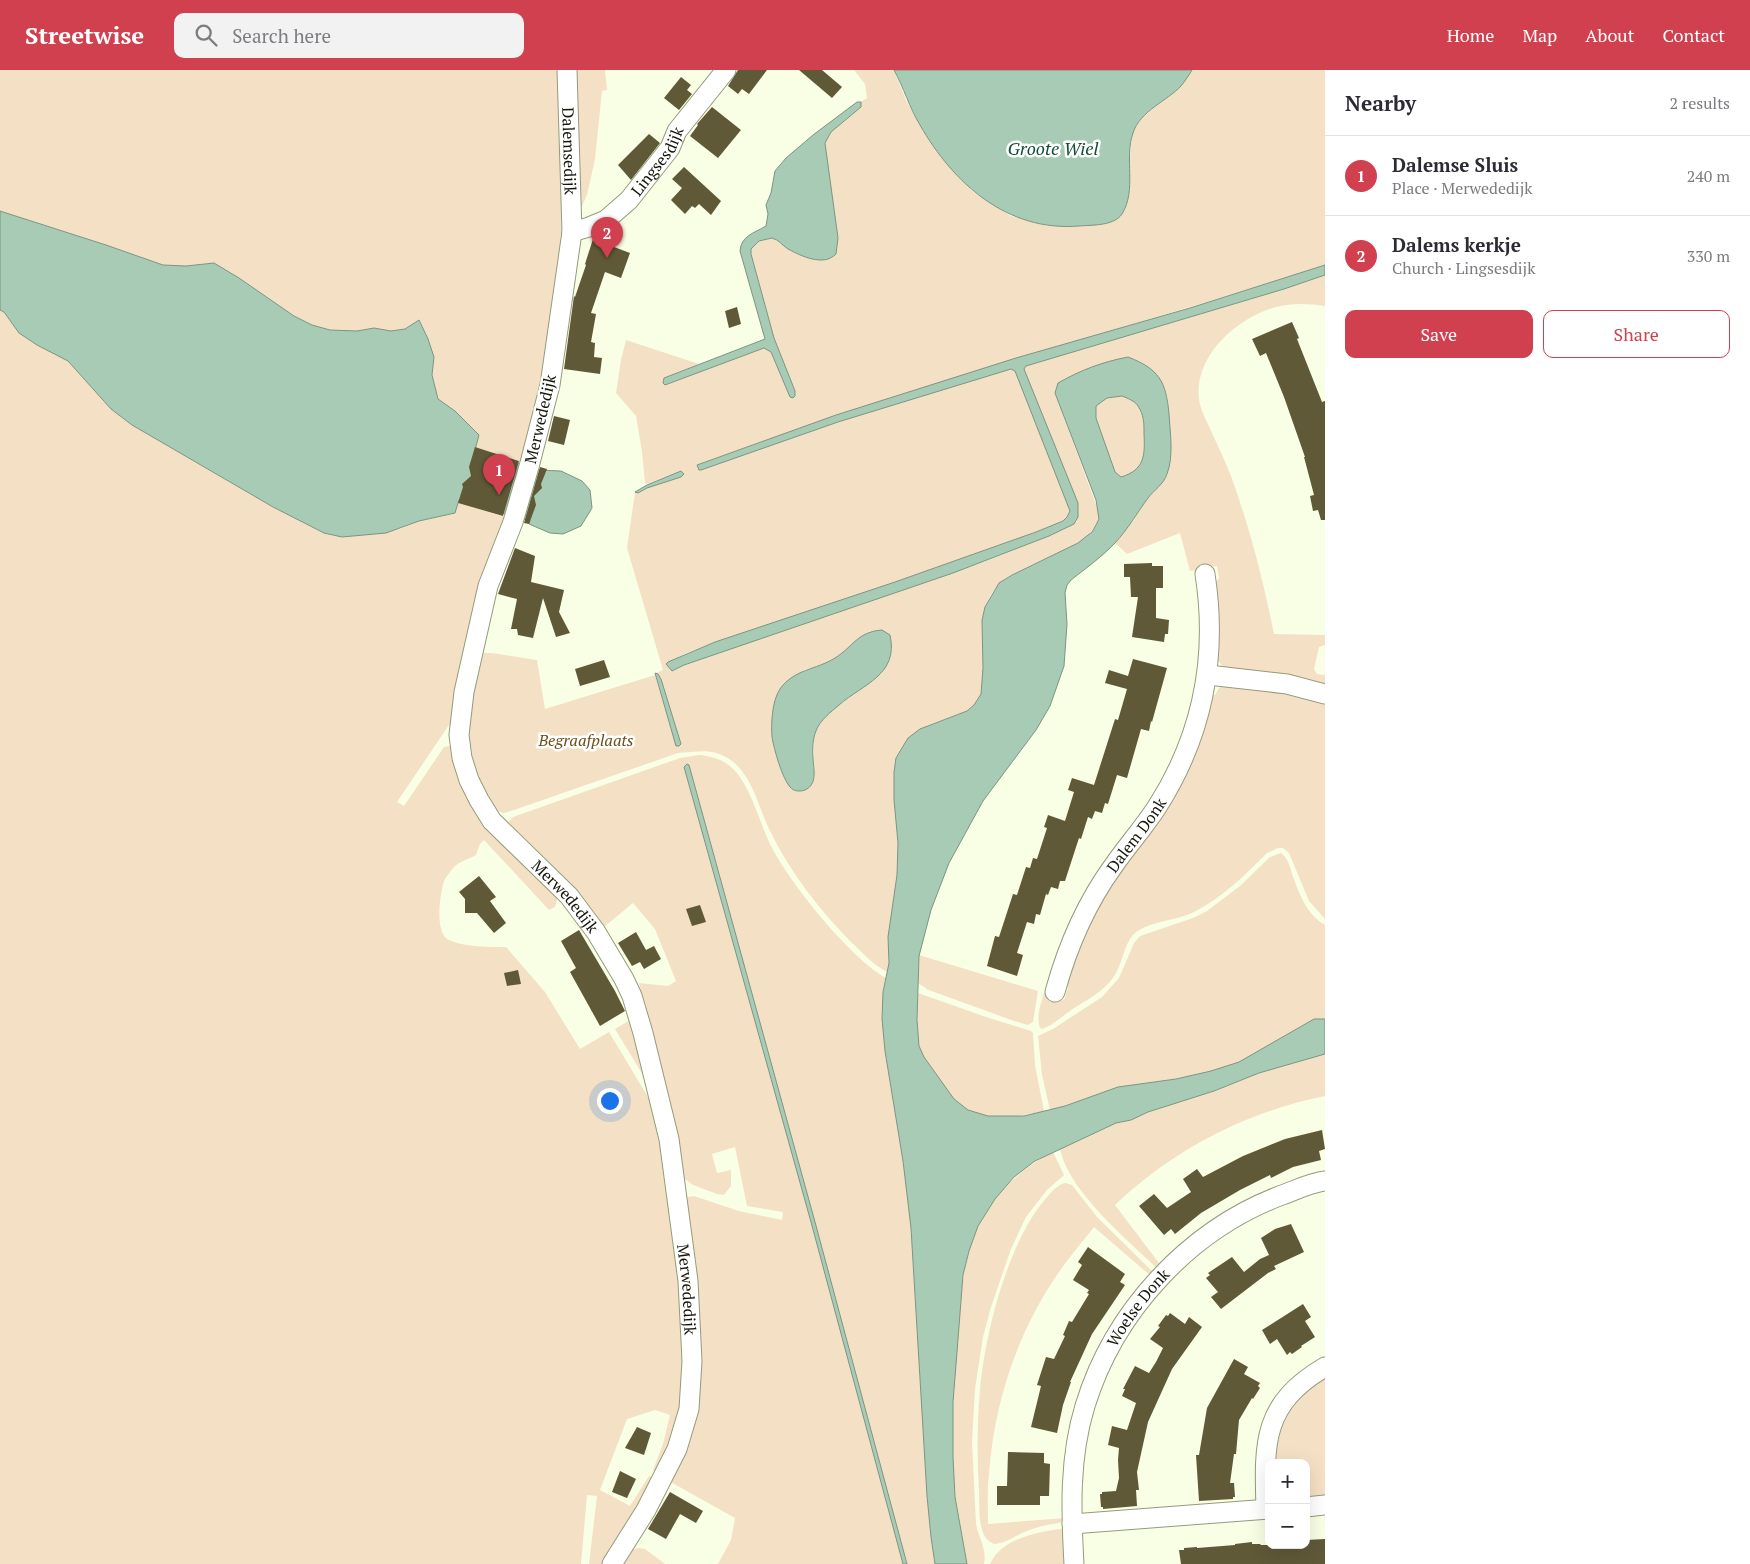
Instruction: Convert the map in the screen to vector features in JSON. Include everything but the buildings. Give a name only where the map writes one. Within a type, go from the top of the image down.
[{"type":"street","name":"Dalemsedijk","points":[[566,70],[572,232]]},
{"type":"street","name":"Lingsesdijk","points":[[572,232],[606,220],[630,200],[670,148],[677,131],[726,70]]},
{"type":"street","name":"Merwededijk","points":[[572,232],[550,385],[513,522],[488,586],[464,692],[459,735],[462,758],[473,790],[492,820],[569,896],[585,916],[611,956],[632,996],[660,1097],[669,1139],[688,1281],[692,1361],[689,1409],[677,1449],[646,1510],[612,1564]]},
{"type":"street","name":"Dalem Donk","points":[[1055,992],[1066,957],[1095,895],[1112,866],[1157,808],[1179,769],[1200,713],[1208,675],[1210,627],[1205,574]]},
{"type":"street","points":[[1208,675],[1287,684],[1325,694]]},
{"type":"street","name":"Woelse Donk","points":[[1074,1564],[1072,1472],[1085,1407],[1106,1354],[1142,1298],[1161,1275],[1212,1231],[1267,1200],[1325,1181]]},
{"type":"street","points":[[1267,1504],[1265,1454],[1272,1426],[1285,1399],[1308,1377],[1325,1367]]},
{"type":"street","points":[[1310,1506],[1325,1505]]},
{"type":"street","points":[[1072,1524],[1265,1509]]},
{"type":"green space","points":[[0,70],[558,70],[562,202],[561,249],[533,431],[523,462],[475,447],[479,435],[455,411],[438,399],[432,375],[434,357],[419,320],[405,329],[391,331],[374,328],[357,331],[331,330],[312,325],[294,316],[214,263],[186,266],[163,265],[0,211]]},
{"type":"green space","points":[[570,70],[605,70],[607,90],[602,91],[595,159],[587,195],[577,217]]},
{"type":"green space","name":"Begraafplaats","points":[[854,70],[894,70],[906,100],[919,124],[972,191],[1011,216],[1049,226],[1128,193],[1133,131],[1142,118],[1181,85],[1192,70],[1325,70],[1325,265],[931,386],[775,437],[697,465],[701,470],[838,422],[1011,369],[1015,370],[1070,511],[1063,521],[1012,541],[684,654],[666,664],[672,671],[684,665],[986,561],[1074,524],[1077,521],[1024,369],[1026,366],[1325,275],[1325,306],[1297,304],[1271,309],[1255,315],[1225,337],[1213,350],[1204,366],[1199,382],[1199,399],[1202,411],[1231,476],[1244,515],[1261,574],[1274,634],[1325,635],[1325,645],[1319,647],[1314,669],[1317,674],[1325,675],[1325,686],[1229,670],[1223,667],[1217,659],[1214,584],[1219,578],[1217,566],[1190,571],[1180,533],[1127,554],[1115,543],[1134,520],[1142,505],[1167,476],[1170,445],[1167,394],[1055,393],[1098,510],[1099,519],[1086,538],[1011,575],[999,584],[989,599],[984,614],[982,630],[984,678],[981,692],[975,704],[962,714],[934,723],[908,738],[894,800],[898,843],[897,875],[888,937],[889,963],[887,972],[872,962],[850,941],[806,889],[778,846],[750,784],[739,768],[725,757],[706,751],[678,753],[504,813],[495,810],[483,794],[466,742],[477,659],[484,653],[492,653],[537,660],[545,709],[655,675],[676,745],[681,744],[661,679],[656,673],[663,670],[627,548],[635,492],[638,493],[681,471],[647,484],[645,483],[636,416],[616,393],[626,340],[699,364],[664,378],[666,385],[764,348],[771,352],[790,396],[795,396],[795,391],[774,338],[751,249],[759,241],[772,238],[804,256],[831,259],[836,254],[825,143],[831,132],[861,107],[860,102],[867,98],[865,84]],"holes":[[[870,631],[883,672],[843,701],[825,718],[818,728],[814,739],[813,780],[806,789],[799,791],[792,789],[781,771],[772,738],[804,670],[819,666],[833,659]]]},
{"type":"green space","points":[[0,310],[4,312],[19,333],[68,361],[111,409],[132,425],[273,507],[324,533],[400,529],[419,521],[455,513],[458,503],[505,517],[455,716],[397,802],[404,806],[444,747],[450,746],[455,748],[464,781],[558,897],[555,907],[549,910],[484,840],[480,844],[476,855],[455,866],[444,881],[439,913],[441,930],[444,936],[449,940],[462,944],[506,947],[545,992],[580,1049],[609,1032],[657,1112],[683,1309],[683,1401],[659,1473],[653,1470],[663,1444],[670,1415],[655,1410],[627,1419],[600,1490],[630,1506],[649,1476],[656,1480],[606,1564],[589,1564],[597,1496],[587,1495],[581,1564],[0,1564]]},
{"type":"green space","points":[[1122,396],[1135,403],[1141,412],[1144,422],[1144,448],[1142,461],[1139,466],[1129,474],[1121,477],[1115,472],[1096,418],[1096,406],[1107,398]]},
{"type":"green space","points":[[1224,686],[1280,693],[1325,705],[1325,919],[1309,901],[1289,853],[1283,848],[1278,848],[1267,853],[1233,886],[1194,912],[1139,930],[1130,939],[1112,980],[1095,995],[1052,1024],[1041,1029],[1039,1016],[1044,993],[1064,1000],[1068,988],[1064,981],[1082,935],[1210,694],[1215,695],[1219,688]]},
{"type":"green space","points":[[699,755],[719,760],[736,772],[751,797],[770,844],[791,878],[838,937],[871,968],[886,978],[883,992],[885,1051],[903,1161],[911,1228],[927,1496],[935,1564],[907,1564],[815,1222],[689,765],[687,764],[684,767],[811,1222],[903,1564],[718,1564],[731,1540],[735,1518],[667,1480],[700,1367],[700,1319],[685,1200],[688,1197],[694,1196],[739,1211],[782,1220],[783,1212],[747,1206],[735,1147],[712,1154],[717,1173],[731,1170],[731,1186],[724,1195],[693,1185],[685,1179],[681,1171],[673,1125],[639,983],[668,986],[676,981],[655,929],[633,903],[604,927],[508,823],[513,817],[680,758]]},
{"type":"green space","points":[[1281,853],[1288,863],[1297,888],[1308,909],[1325,925],[1325,1019],[1314,1019],[1239,1062],[1176,1079],[1118,1087],[1050,1110],[1042,1075],[1038,1036],[1053,1029],[1102,997],[1119,978],[1134,943],[1140,936],[1193,918],[1207,911],[1240,886],[1270,857]]},
{"type":"green space","points":[[919,955],[1038,991],[1033,1022],[1028,1025],[1014,1021],[926,989],[919,984]]},
{"type":"green space","points":[[918,993],[1031,1031],[1033,1033],[1035,1065],[1044,1111],[1006,1117],[987,1116],[968,1110],[956,1101],[930,1068],[920,1051]]},
{"type":"green space","points":[[632,1019],[649,1085],[615,1029]]},
{"type":"green space","points":[[1325,1054],[1325,1096],[1267,1112],[1212,1136],[1162,1167],[1115,1205],[1162,1267],[1159,1270],[1101,1214],[1075,1182],[1066,1165],[1060,1149],[1116,1123],[1131,1120],[1148,1112],[1214,1091],[1259,1073]]},
{"type":"green space","points":[[1053,1152],[1064,1175],[1047,1190],[1026,1217],[1011,1249],[983,1337],[975,1389],[972,1442],[976,1524],[984,1549],[985,1559],[984,1564],[967,1564],[956,1505],[952,1453],[955,1365],[966,1260],[978,1225],[1001,1192],[1030,1166]]},
{"type":"green space","points":[[1066,1183],[1072,1185],[1097,1217],[1155,1274],[1152,1277],[1094,1227],[1053,1281],[1017,1350],[1001,1398],[988,1486],[988,1524],[1065,1518],[1065,1522],[1036,1528],[1002,1543],[994,1544],[984,1535],[979,1513],[978,1416],[987,1341],[1001,1287],[1022,1236],[1034,1214],[1048,1196],[1056,1188]]},
{"type":"green space","points":[[1325,1375],[1325,1500],[1310,1501],[1310,1459],[1271,1459],[1280,1421],[1301,1394]]},
{"type":"green space","points":[[1066,1528],[1068,1564],[990,1564],[1003,1548],[1012,1542],[1034,1534]]},
{"type":"green space","points":[[632,1549],[645,1549],[665,1564],[619,1564]]},
{"type":"water","name":"Groote Wiel","points":[[894,70],[1192,70],[1181,86],[1141,118],[1136,125],[1130,153],[1129,195],[1122,214],[1114,221],[1108,223],[1053,226],[1028,221],[1006,212],[985,200],[966,184],[933,146],[916,118]]},
{"type":"water","points":[[857,102],[861,102],[861,107],[831,132],[825,143],[838,238],[836,254],[825,260],[812,259],[799,255],[772,238],[759,241],[751,249],[774,338],[795,391],[795,396],[793,398],[790,397],[771,352],[764,348],[665,385],[663,383],[664,378],[765,339],[740,251],[741,246],[746,238],[766,226],[768,214],[766,205],[771,193],[775,171],[786,158],[813,135]]},
{"type":"water","points":[[0,211],[163,265],[186,266],[214,263],[294,316],[312,325],[330,330],[357,331],[374,328],[391,331],[405,329],[419,320],[434,357],[432,375],[438,399],[455,411],[479,435],[475,450],[538,470],[561,471],[582,481],[590,490],[592,508],[581,526],[563,534],[550,533],[529,524],[530,521],[459,500],[455,513],[419,521],[386,533],[342,537],[324,533],[273,507],[132,425],[111,409],[68,361],[19,333],[4,312],[0,310]]},
{"type":"water","points":[[1325,265],[1325,275],[1284,289],[1026,366],[1024,369],[1078,503],[1078,517],[1074,524],[1049,536],[953,573],[684,665],[672,671],[666,664],[715,642],[895,582],[1036,532],[1063,521],[1070,511],[1015,371],[1011,369],[838,422],[701,470],[699,470],[697,465],[836,415],[1016,358],[1190,308]]},
{"type":"water","points":[[1128,357],[1147,366],[1154,372],[1166,393],[1171,444],[1167,474],[1164,481],[1148,498],[1120,538],[1067,585],[1065,593],[1067,624],[1064,666],[1050,706],[1036,730],[983,801],[949,863],[931,910],[919,956],[917,1020],[919,1046],[924,1057],[954,1099],[968,1110],[988,1116],[1024,1116],[1065,1106],[1118,1087],[1176,1079],[1211,1071],[1239,1062],[1314,1019],[1325,1019],[1325,1054],[1259,1073],[1214,1091],[1148,1112],[1131,1120],[1116,1123],[1035,1161],[1014,1177],[995,1199],[978,1226],[963,1275],[953,1402],[955,1497],[967,1564],[935,1564],[927,1496],[911,1228],[882,1019],[883,992],[889,963],[888,937],[897,875],[898,843],[894,800],[896,758],[908,738],[920,729],[967,711],[974,705],[981,694],[983,668],[982,620],[985,607],[999,583],[1078,543],[1092,532],[1099,519],[1096,500],[1055,393],[1058,383],[1083,370]],"holes":[[[1122,396],[1135,403],[1141,413],[1144,422],[1144,448],[1142,461],[1139,466],[1129,474],[1121,477],[1115,472],[1096,418],[1096,406],[1107,398]]]},
{"type":"water","points":[[681,471],[684,474],[681,477],[647,488],[638,493],[635,492],[647,485]]},
{"type":"water","points":[[882,630],[890,635],[891,649],[889,660],[877,677],[839,705],[820,723],[813,744],[813,782],[805,790],[794,790],[787,783],[781,770],[772,737],[772,719],[777,694],[792,677],[835,658],[861,637],[874,631]]},
{"type":"water","points":[[655,673],[661,679],[681,744],[679,746],[676,746]]},
{"type":"water","points":[[687,764],[689,765],[815,1222],[907,1564],[903,1564],[811,1222],[684,767]]},
{"type":"place","name":"Dalems kerkje","points":[[607,258]]},
{"type":"place","name":"Dalemse Sluis","points":[[499,495]]}]
